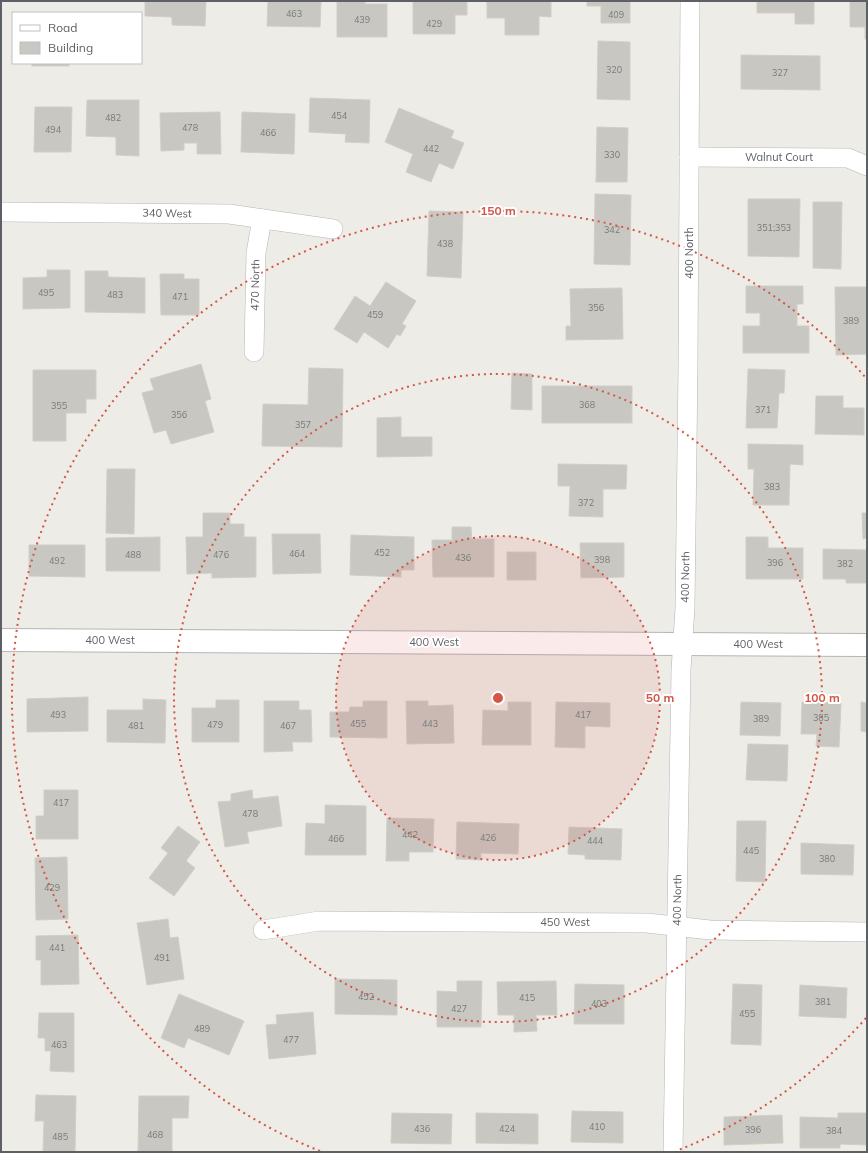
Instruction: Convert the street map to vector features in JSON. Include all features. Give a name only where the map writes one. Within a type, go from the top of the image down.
[{"type":"street","name":"400 North","points":[[673,1152],[688,366],[690,1]]},
{"type":"street","name":"Walnut Court","points":[[689,157],[848,158],[867,166]]},
{"type":"street","name":"340 West","points":[[1,212],[229,214],[333,229]]},
{"type":"street","name":"470 North","points":[[254,352],[256,253],[262,219]]},
{"type":"street","name":"400 West","points":[[1,640],[867,645]]},
{"type":"street","name":"450 West","points":[[263,930],[318,921],[647,922],[710,930],[867,932]]},
{"type":"building","points":[[145,1],[206,1],[205,26],[172,25],[172,17],[145,16]]},
{"type":"building","points":[[268,1],[321,1],[320,27],[267,26]]},
{"type":"building","points":[[337,1],[365,1],[365,4],[387,4],[387,37],[337,37]]},
{"type":"building","points":[[413,1],[467,1],[467,15],[455,15],[455,34],[413,34]]},
{"type":"building","points":[[487,1],[551,1],[551,17],[539,16],[539,35],[505,35],[505,18],[487,18]]},
{"type":"building","points":[[587,1],[630,1],[630,23],[601,23],[601,6],[587,6]]},
{"type":"building","points":[[757,1],[814,1],[814,24],[795,24],[795,13],[757,13]]},
{"type":"building","points":[[850,1],[867,1],[867,39],[865,39],[865,27],[850,27]]},
{"type":"building","points":[[598,41],[630,42],[630,100],[597,99]]},
{"type":"building","points":[[741,55],[820,56],[820,90],[741,89]]},
{"type":"building","points":[[32,64],[69,64],[69,66],[32,66]]},
{"type":"building","points":[[310,98],[370,100],[369,143],[345,142],[346,134],[309,132]]},
{"type":"building","points":[[87,100],[139,100],[139,156],[116,155],[116,137],[86,136]]},
{"type":"building","points":[[35,107],[72,107],[71,152],[34,152]]},
{"type":"building","points":[[399,108],[454,131],[451,138],[464,143],[453,169],[439,163],[431,182],[406,172],[413,154],[385,142]]},
{"type":"building","points":[[220,112],[221,154],[197,154],[197,143],[184,143],[184,150],[161,151],[160,113]]},
{"type":"building","points":[[242,112],[295,114],[294,154],[241,152]]},
{"type":"building","points":[[597,127],[628,128],[627,182],[596,182]]},
{"type":"building","points":[[595,194],[631,195],[630,265],[594,264]]},
{"type":"building","points":[[748,199],[800,199],[799,257],[748,256]]},
{"type":"building","points":[[813,202],[842,202],[841,269],[813,268]]},
{"type":"building","points":[[429,211],[463,212],[461,278],[427,276]]},
{"type":"building","points":[[47,270],[70,270],[70,308],[23,309],[23,278],[47,277]]},
{"type":"building","points":[[85,271],[108,271],[108,277],[145,278],[145,313],[85,312]]},
{"type":"building","points":[[160,274],[184,274],[184,279],[199,279],[199,315],[161,315]]},
{"type":"building","points":[[386,282],[416,301],[402,324],[406,326],[400,336],[397,334],[388,348],[364,332],[357,343],[334,329],[355,296],[370,306]]},
{"type":"building","points":[[746,286],[803,286],[803,304],[797,304],[797,326],[809,326],[809,353],[743,353],[743,326],[760,326],[760,313],[746,313]]},
{"type":"building","points":[[835,287],[867,287],[867,354],[836,355]]},
{"type":"building","points":[[622,288],[623,339],[566,340],[566,326],[571,326],[570,289]]},
{"type":"building","points":[[201,364],[211,399],[205,401],[214,432],[171,444],[166,430],[154,433],[142,393],[154,390],[150,379]]},
{"type":"building","points":[[309,368],[343,369],[342,447],[262,446],[263,404],[308,405]]},
{"type":"building","points":[[748,369],[785,370],[784,393],[779,393],[777,428],[746,428]]},
{"type":"building","points":[[33,370],[96,370],[96,399],[86,399],[86,413],[66,413],[66,441],[33,441]]},
{"type":"building","points":[[512,373],[532,374],[532,410],[511,409]]},
{"type":"building","points":[[542,386],[632,386],[632,423],[542,423]]},
{"type":"building","points":[[816,396],[843,396],[843,408],[864,408],[864,435],[815,434]]},
{"type":"building","points":[[401,417],[401,437],[432,437],[432,456],[377,457],[377,418]]},
{"type":"building","points":[[748,444],[803,445],[803,465],[790,464],[789,505],[753,505],[754,469],[748,469]]},
{"type":"building","points":[[558,464],[627,465],[626,489],[603,489],[603,517],[569,516],[570,486],[558,486]]},
{"type":"building","points":[[107,469],[135,469],[134,534],[106,533]]},
{"type":"building","points":[[203,513],[230,513],[230,524],[244,524],[244,537],[256,537],[256,577],[212,578],[212,573],[187,574],[186,537],[203,537]]},
{"type":"building","points":[[862,513],[867,513],[867,538],[863,539]]},
{"type":"building","points":[[452,527],[471,527],[472,539],[494,539],[494,577],[433,577],[432,540],[452,540]]},
{"type":"building","points":[[272,534],[320,534],[321,573],[273,574]]},
{"type":"building","points":[[351,535],[414,537],[414,570],[401,570],[401,577],[350,575]]},
{"type":"building","points":[[160,537],[160,571],[106,571],[106,538]]},
{"type":"building","points":[[746,537],[768,537],[768,548],[803,548],[803,579],[746,579]]},
{"type":"building","points":[[580,543],[624,543],[624,577],[581,578]]},
{"type":"building","points":[[29,545],[85,545],[85,577],[29,576]]},
{"type":"building","points":[[823,549],[867,550],[867,583],[846,583],[846,579],[823,579]]},
{"type":"building","points":[[507,552],[536,552],[536,580],[507,580]]},
{"type":"building","points":[[88,697],[88,731],[27,732],[27,699]]},
{"type":"building","points":[[143,699],[166,700],[165,743],[107,742],[107,710],[143,710]]},
{"type":"building","points":[[216,700],[239,700],[239,742],[192,742],[192,708],[216,708]]},
{"type":"building","points":[[264,701],[299,701],[299,710],[311,710],[312,742],[292,742],[293,751],[264,752]]},
{"type":"building","points":[[363,701],[387,701],[387,738],[330,737],[330,712],[349,712],[350,707],[363,707]]},
{"type":"building","points":[[406,701],[428,701],[428,706],[453,705],[454,743],[407,744]]},
{"type":"building","points":[[508,702],[531,702],[531,745],[482,745],[483,710],[508,711]]},
{"type":"building","points":[[556,702],[610,703],[610,727],[585,726],[585,748],[555,747]]},
{"type":"building","points":[[741,702],[781,703],[780,736],[740,735]]},
{"type":"building","points":[[802,702],[841,703],[839,747],[816,746],[817,734],[801,734]]},
{"type":"building","points":[[861,702],[867,703],[867,732],[861,731]]},
{"type":"building","points":[[748,744],[788,745],[787,781],[746,780]]},
{"type":"building","points":[[44,790],[78,790],[78,839],[36,839],[36,816],[44,816]]},
{"type":"building","points":[[252,790],[253,799],[278,796],[282,826],[247,832],[249,843],[225,847],[218,802],[231,801],[231,794]]},
{"type":"building","points":[[325,805],[366,806],[366,855],[305,855],[306,823],[325,824]]},
{"type":"building","points":[[387,818],[434,819],[433,852],[409,852],[409,861],[386,861]]},
{"type":"building","points":[[737,821],[766,821],[765,882],[736,881]]},
{"type":"building","points":[[457,822],[519,824],[518,854],[481,853],[481,860],[456,859]]},
{"type":"building","points":[[178,826],[200,842],[186,861],[195,868],[174,896],[149,878],[168,853],[161,848]]},
{"type":"building","points":[[569,827],[622,829],[621,860],[585,859],[585,855],[568,854]]},
{"type":"building","points":[[801,843],[854,845],[853,875],[801,874]]},
{"type":"building","points":[[67,857],[68,919],[36,920],[35,858]]},
{"type":"building","points":[[168,919],[170,938],[178,937],[184,979],[147,985],[137,923]]},
{"type":"building","points":[[78,935],[79,984],[41,985],[41,960],[36,960],[36,936]]},
{"type":"building","points":[[335,979],[397,980],[397,1015],[335,1014]]},
{"type":"building","points":[[457,981],[482,981],[481,1027],[437,1027],[437,991],[457,992]]},
{"type":"building","points":[[556,981],[557,1015],[536,1015],[537,1031],[514,1032],[514,1015],[498,1015],[497,982]]},
{"type":"building","points":[[575,984],[624,985],[624,1024],[574,1024]]},
{"type":"building","points":[[733,984],[762,985],[761,1045],[731,1044]]},
{"type":"building","points":[[800,985],[847,988],[846,1018],[799,1016]]},
{"type":"building","points":[[179,994],[244,1021],[229,1055],[188,1038],[184,1048],[161,1038]]},
{"type":"building","points":[[313,1012],[316,1054],[269,1059],[266,1025],[277,1024],[276,1015]]},
{"type":"building","points":[[39,1013],[74,1013],[74,1072],[50,1071],[51,1051],[45,1051],[45,1038],[38,1038]]},
{"type":"building","points":[[36,1095],[76,1096],[75,1152],[43,1152],[44,1121],[35,1121]]},
{"type":"building","points":[[139,1096],[189,1096],[188,1118],[172,1118],[172,1152],[138,1152]]},
{"type":"building","points":[[572,1111],[623,1112],[623,1143],[571,1142]]},
{"type":"building","points":[[392,1113],[452,1114],[451,1144],[391,1143]]},
{"type":"building","points":[[476,1113],[538,1114],[538,1144],[476,1143]]},
{"type":"building","points":[[838,1113],[867,1113],[867,1145],[840,1144],[840,1148],[800,1148],[800,1117],[838,1118]]},
{"type":"building","points":[[782,1115],[783,1143],[724,1145],[724,1117]]}]
